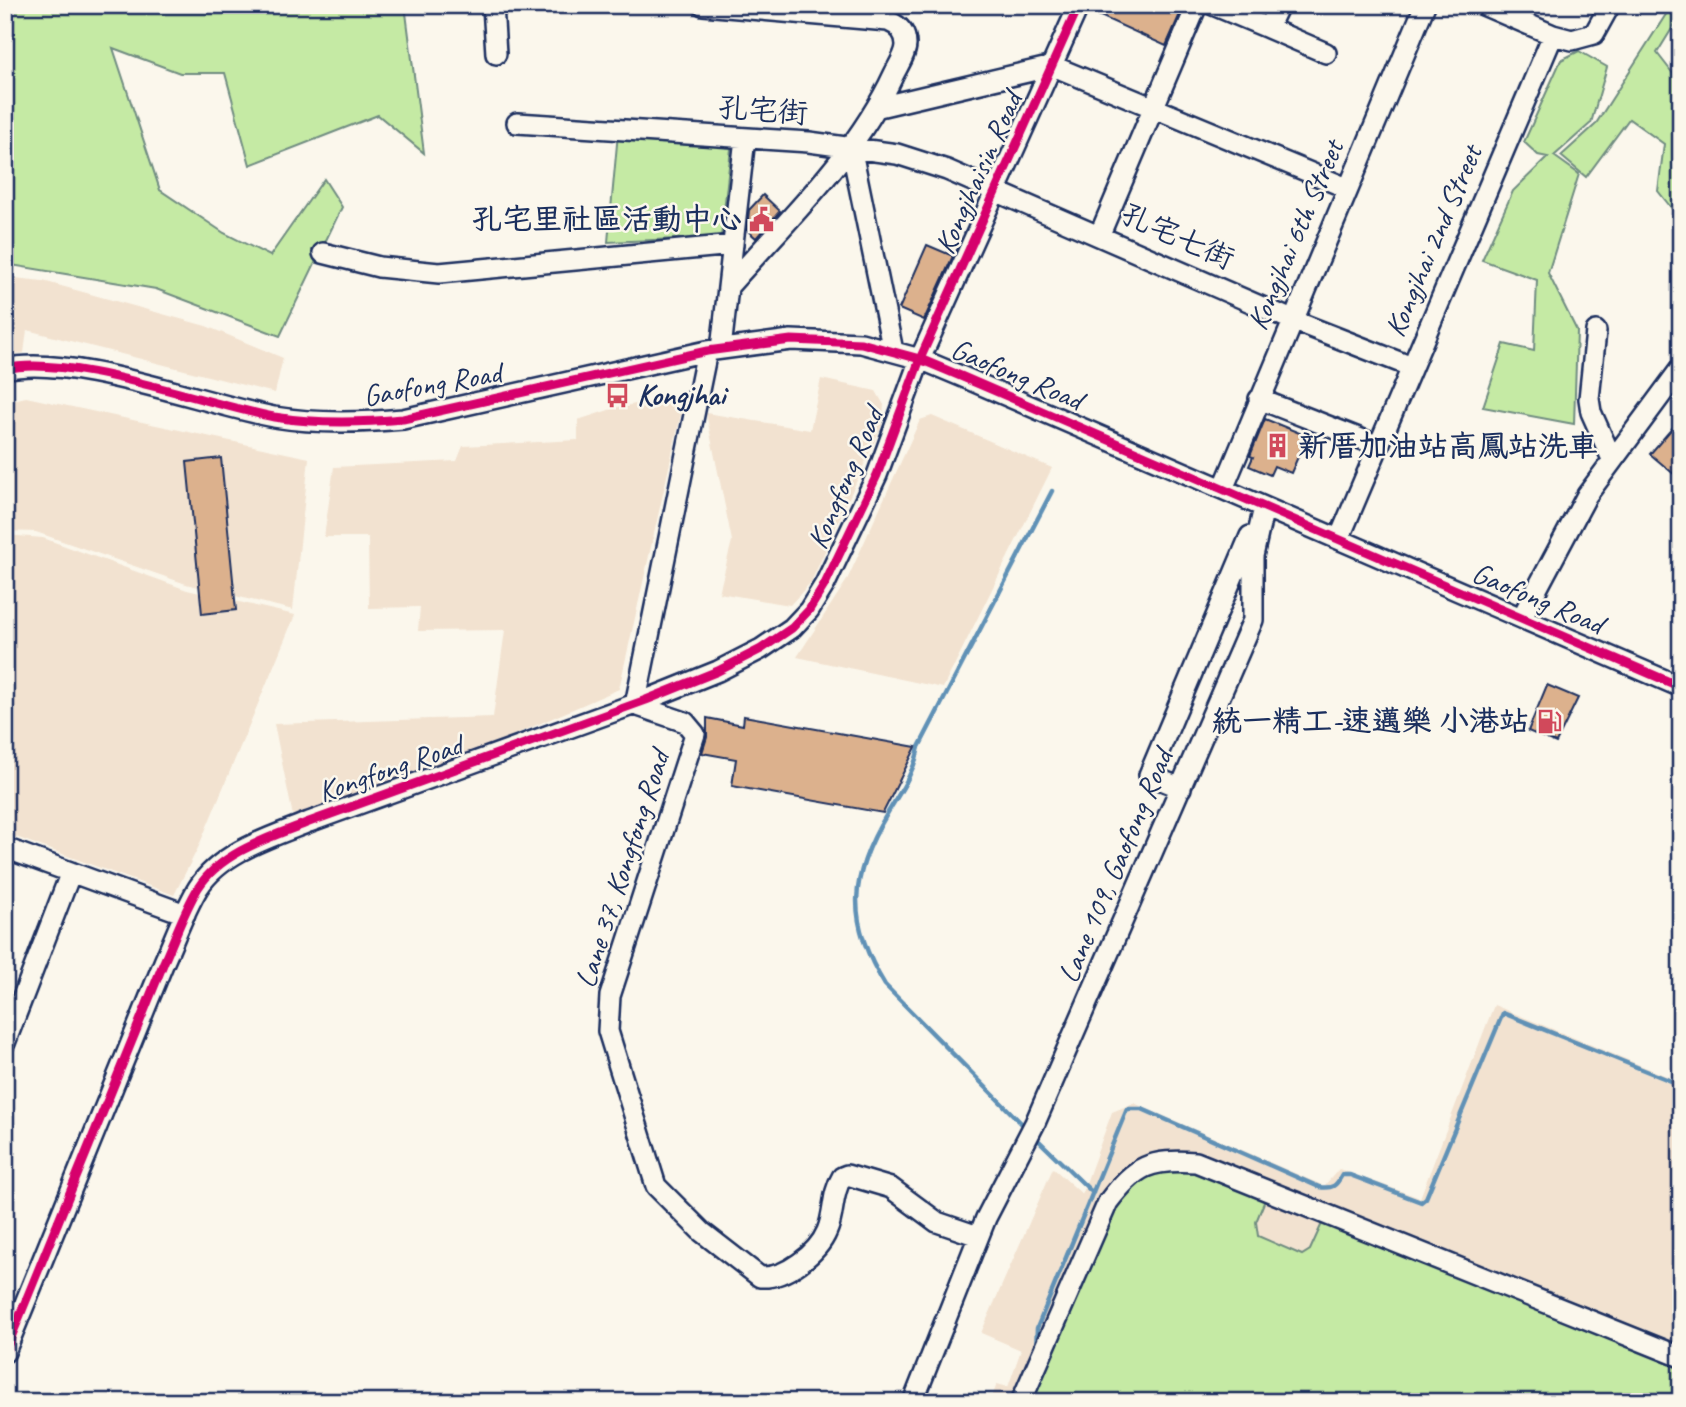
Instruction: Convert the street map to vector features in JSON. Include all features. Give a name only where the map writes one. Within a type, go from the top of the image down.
[{"type":"street","points":[[493,5],[496,54]]},
{"type":"street","name":"Kongjhaisin Road","points":[[920,359],[1079,5]]},
{"type":"street","points":[[1100,234],[1197,5]]},
{"type":"street","points":[[1213,5],[1326,53]]},
{"type":"street","points":[[1268,28],[1279,5]]},
{"type":"street","name":"Kongjhai 6th Street","points":[[1223,489],[1425,5]]},
{"type":"street","points":[[1483,5],[1508,10],[1553,35],[1572,40],[1594,34],[1610,5]]},
{"type":"street","points":[[710,6],[804,10],[888,21],[898,25],[905,36],[907,47],[879,107],[851,147],[728,287]]},
{"type":"street","name":"Kongjhai 2nd Street","points":[[1339,539],[1553,35]]},
{"type":"street","points":[[879,107],[1053,66],[1347,188]]},
{"type":"street","name":"孔宅街","points":[[517,123],[851,147],[897,154],[947,170],[997,191]]},
{"type":"street","points":[[635,705],[728,287],[745,138]]},
{"type":"street","points":[[851,147],[893,351]]},
{"type":"street","name":"孔宅七街","points":[[997,191],[1292,320],[1412,368]]},
{"type":"street","points":[[323,253],[379,267],[439,273],[733,245]]},
{"type":"street","points":[[1596,331],[1589,399],[1591,412],[1612,459]]},
{"type":"street","name":"Gaofong Road","points":[[5,369],[28,366],[68,369],[275,417],[328,423],[365,423],[403,419],[714,350],[791,340],[831,340],[893,351],[920,359],[1681,687]]},
{"type":"street","name":"Kongfong Road","points":[[7,1343],[185,914],[208,876],[261,842],[635,705],[761,649],[792,628],[809,610],[877,475],[920,359]]},
{"type":"street","points":[[1522,617],[1564,532],[1612,459],[1681,368]]},
{"type":"street","points":[[1259,399],[1379,446]]},
{"type":"street","points":[[1181,788],[1149,775],[1238,562],[1264,507]]},
{"type":"street","name":"Lane 109, Gaofong Road","points":[[978,1237],[1035,1123],[1253,620],[1253,556],[1264,507]]},
{"type":"street","name":"Lane 37, Kongfong Road","points":[[635,705],[685,722],[695,734],[610,996],[607,1013],[608,1031],[656,1186],[702,1232],[761,1278],[787,1269],[813,1251],[827,1233],[838,1184],[847,1175],[891,1188],[937,1222],[978,1237]]},
{"type":"street","points":[[5,848],[185,914]]},
{"type":"street","points":[[5,1043],[71,872]]},
{"type":"street","points":[[1021,1402],[1108,1202],[1129,1175],[1164,1160],[1196,1162],[1681,1357]]},
{"type":"street","points":[[913,1402],[978,1237]]},
{"type":"shaded area","points":[[5,277],[43,281],[206,326],[283,358],[275,393],[27,330],[24,353],[5,355]]},
{"type":"shaded area","points":[[821,379],[876,391],[884,405],[882,425],[811,582],[790,605],[719,593],[732,541],[706,413],[810,430]]},
{"type":"shaded area","points":[[26,397],[309,458],[293,610],[186,584],[36,532],[5,531],[5,402]]},
{"type":"shaded area","points":[[666,399],[683,405],[619,689],[500,741],[293,816],[274,724],[493,717],[505,630],[418,631],[420,607],[369,608],[368,537],[324,537],[334,467],[457,461],[463,446],[578,440],[578,420],[618,407]]},
{"type":"shaded area","points":[[932,416],[1052,468],[943,688],[797,657],[847,580],[920,420]]},
{"type":"shaded area","points":[[5,535],[43,538],[187,590],[295,615],[198,848],[174,895],[5,833]]},
{"type":"shaded area","points":[[1494,1005],[1681,1082],[1681,1402],[990,1402],[997,1384],[1008,1387],[1021,1350],[981,1333],[1053,1168],[1082,1194],[1112,1112],[1134,1103],[1324,1186],[1339,1169],[1420,1198]]},
{"type":"green space","points":[[5,5],[405,5],[424,153],[378,115],[250,165],[225,73],[180,73],[113,48],[160,190],[224,233],[270,256],[324,179],[342,207],[280,336],[156,289],[5,264]]},
{"type":"green space","points":[[1672,5],[1681,5],[1681,14],[1657,53],[1681,84],[1681,220],[1658,191],[1664,144],[1629,119],[1586,177],[1561,156],[1595,125]]},
{"type":"green space","points":[[1579,51],[1607,67],[1591,123],[1554,156],[1579,174],[1548,273],[1577,331],[1574,424],[1483,407],[1504,344],[1534,351],[1537,280],[1482,260],[1513,191],[1548,157],[1538,155],[1524,142],[1561,60]]},
{"type":"green space","points":[[618,133],[732,140],[721,237],[608,242]]},
{"type":"green space","points":[[1166,1166],[1199,1169],[1267,1195],[1256,1222],[1258,1236],[1302,1255],[1310,1250],[1324,1219],[1681,1363],[1681,1402],[1025,1402],[1112,1204],[1132,1179]]},
{"type":"building","points":[[1102,5],[1184,5],[1166,46],[1098,15]]},
{"type":"building","name":"孔宅里社區活動中心","points":[[763,195],[780,211],[756,238],[747,230],[749,210]]},
{"type":"building","points":[[927,245],[953,256],[924,320],[899,309]]},
{"type":"building","points":[[1681,418],[1681,480],[1650,454]]},
{"type":"building","name":"新厝加油站高鳳站洗車","points":[[1265,419],[1307,436],[1291,473],[1274,466],[1270,475],[1249,466],[1253,457],[1250,456]]},
{"type":"building","points":[[221,458],[236,610],[202,614],[187,462]]},
{"type":"building","points":[[1547,685],[1578,698],[1556,743],[1528,731]]},
{"type":"building","points":[[744,716],[916,747],[883,813],[732,786],[736,759],[702,753],[707,737],[707,718],[743,725]]},
{"type":"waterway","points":[[1026,1128],[885,985],[864,940],[858,919],[857,899],[859,879],[874,837],[906,782],[919,747],[1052,491]]},
{"type":"waterway","points":[[1036,1349],[1037,1328],[1127,1109],[1142,1109],[1319,1187],[1331,1187],[1342,1175],[1350,1175],[1421,1202],[1426,1198],[1503,1013],[1681,1085]]},
{"type":"waterway","points":[[1035,1137],[1093,1193]]},
{"type":"waterway","points":[[1007,1402],[1019,1388]]},
{"type":"cycle path","points":[[5,1352],[164,962],[193,897],[208,875],[233,855],[279,834],[646,700],[718,671],[761,649],[792,628],[809,610],[825,584],[877,475],[920,359],[1079,5]]},
{"type":"cycle path","points":[[5,369],[32,366],[65,368],[138,382],[274,417],[355,422],[403,419],[707,351],[791,340],[861,343],[920,359],[963,377],[1681,687]]},
{"type":"place","name":"孔宅里社區活動中心","points":[[762,219]]},
{"type":"place","name":"Kongjhai","points":[[617,395]]},
{"type":"place","name":"新厝加油站高鳳站洗車","points":[[1278,446]]},
{"type":"place","name":"統一精工-速邁樂 小港站","points":[[1549,721]]}]
